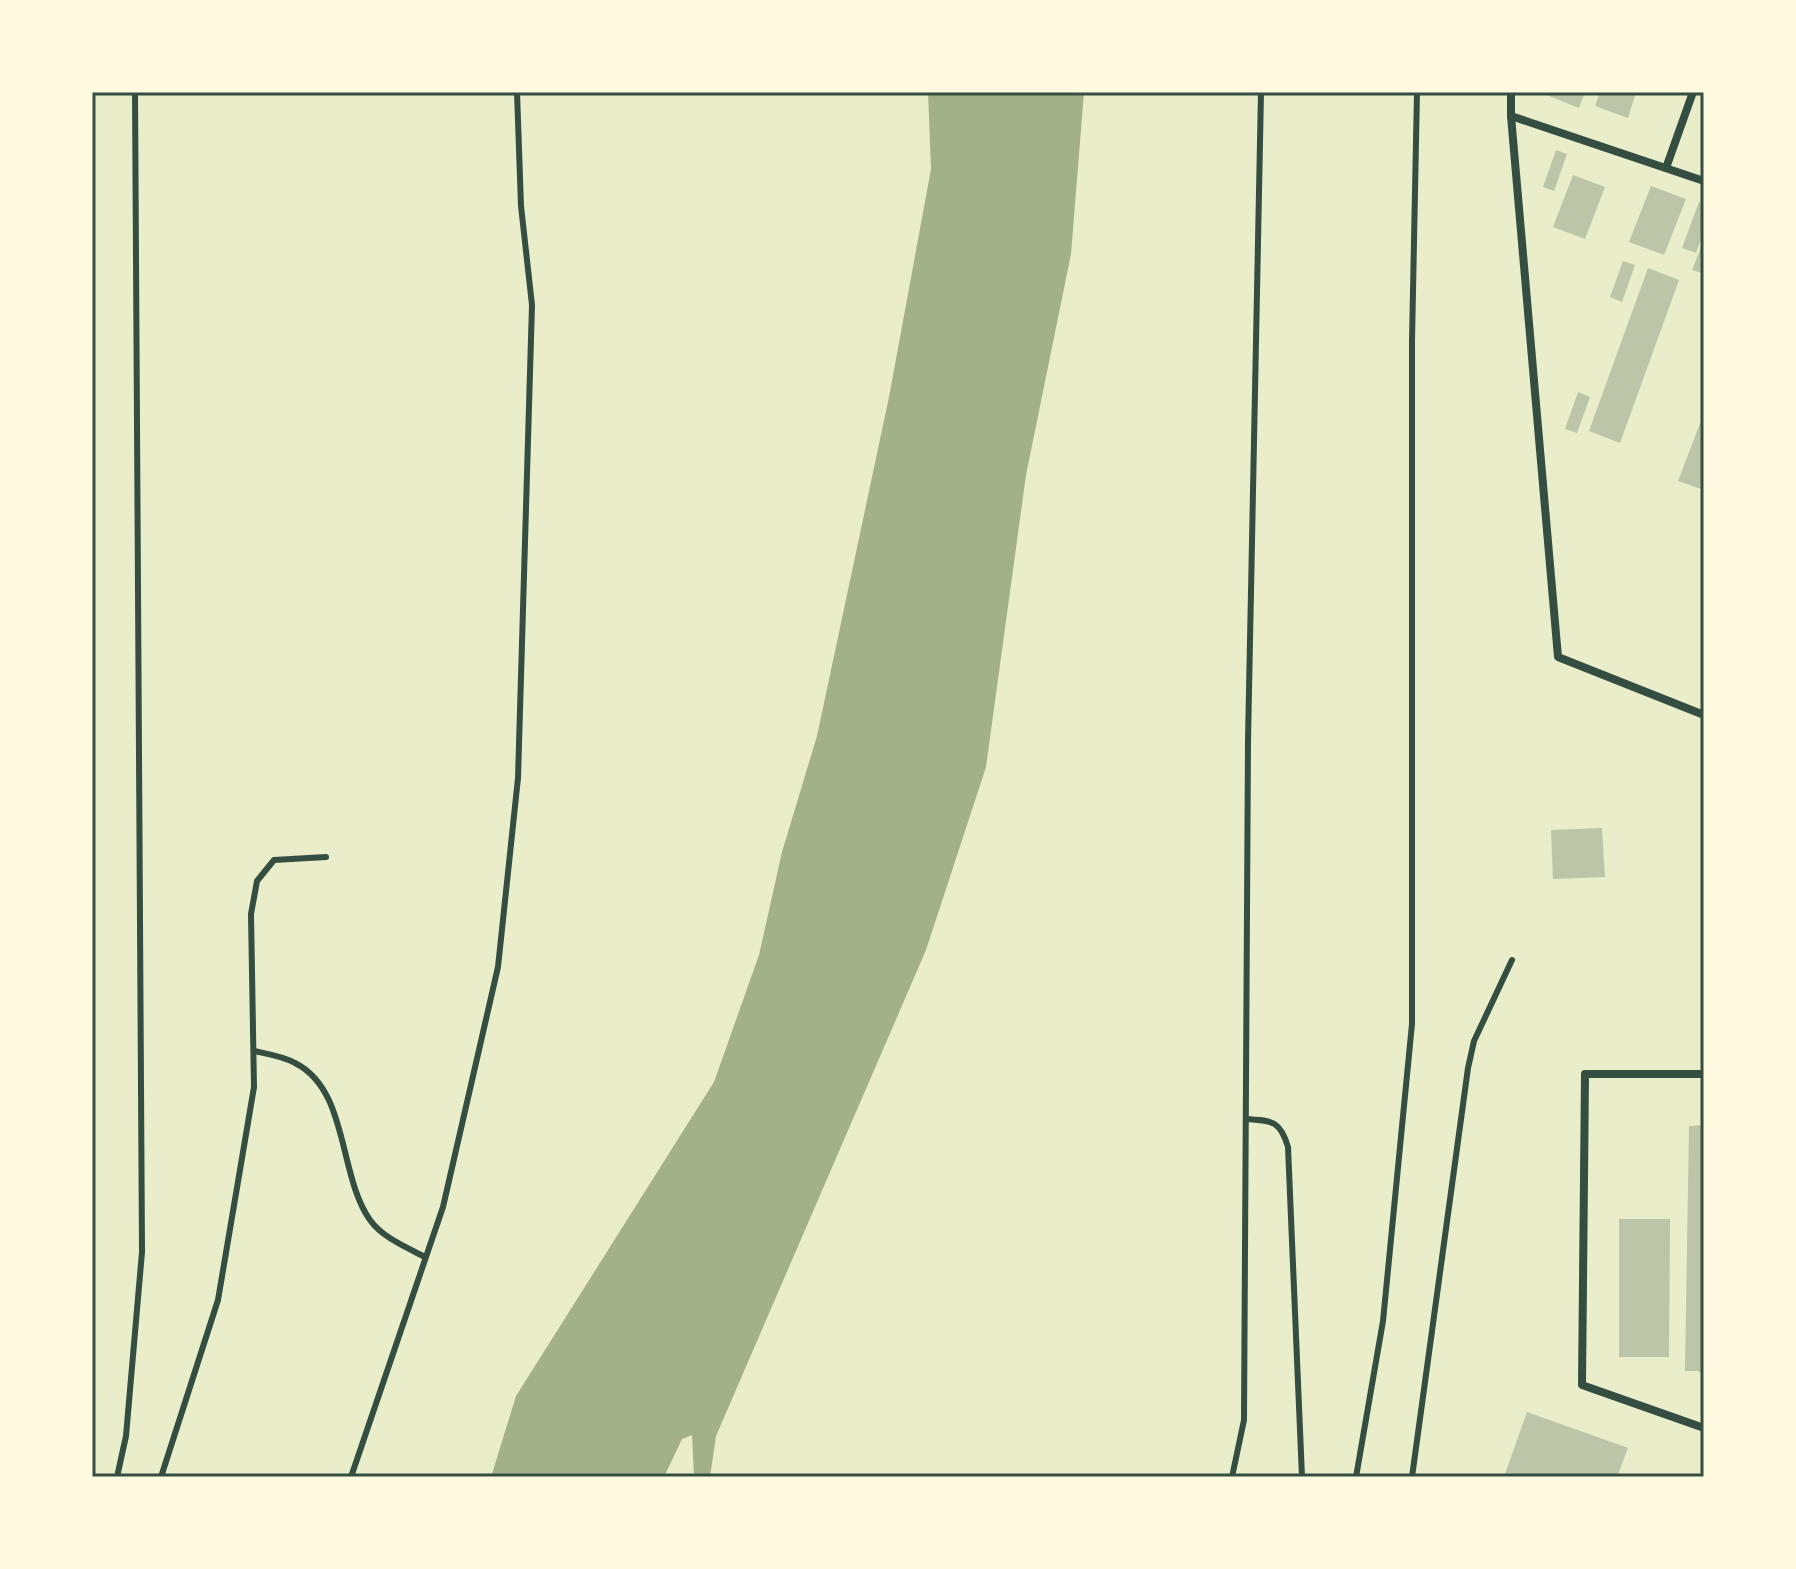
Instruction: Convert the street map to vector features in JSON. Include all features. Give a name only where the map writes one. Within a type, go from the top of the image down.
[{"type":"street","points":[[1511,92],[1558,657],[1704,715]]},
{"type":"street","points":[[1666,168],[1693,92]]},
{"type":"street","points":[[1511,116],[1704,181]]},
{"type":"street","points":[[1704,1074],[1585,1074],[1582,1385],[1704,1428]]},
{"type":"lane","points":[[117,1477],[126,1436],[142,1252],[135,92]]},
{"type":"lane","points":[[351,1477],[443,1207],[498,967],[518,778],[532,305],[521,206],[517,92]]},
{"type":"lane","points":[[1232,1477],[1244,1420],[1248,741],[1261,92]]},
{"type":"lane","points":[[1356,1477],[1383,1321],[1412,1024],[1412,341],[1417,92]]},
{"type":"lane","points":[[161,1477],[218,1300],[254,1087],[251,914],[257,881],[274,860],[326,857]]},
{"type":"lane","points":[[1412,1477],[1468,1068],[1474,1041],[1512,960]]},
{"type":"lane","points":[[254,1051],[295,1062],[318,1079],[334,1112],[358,1200],[371,1221],[387,1237],[425,1257]]},
{"type":"lane","points":[[1246,1119],[1270,1120],[1283,1130],[1288,1147],[1302,1477]]},
{"type":"shaded area","points":[[928,92],[1084,92],[1071,254],[1026,475],[986,767],[926,950],[716,1436],[710,1477],[694,1477],[692,1435],[682,1439],[664,1477],[491,1477],[516,1396],[714,1082],[759,955],[782,852],[817,736],[889,397],[931,169]]},
{"type":"building","points":[[1539,92],[1585,92],[1579,108]]},
{"type":"building","points":[[1600,92],[1636,92],[1628,118],[1595,106]]},
{"type":"building","points":[[1556,150],[1567,154],[1554,191],[1543,187]]},
{"type":"building","points":[[1573,175],[1605,187],[1585,239],[1553,227]]},
{"type":"building","points":[[1651,186],[1686,199],[1664,255],[1629,242]]},
{"type":"building","points":[[1699,202],[1704,204],[1704,231],[1696,253],[1682,248]]},
{"type":"building","points":[[1704,240],[1704,274],[1692,270]]},
{"type":"building","points":[[1623,261],[1635,265],[1622,302],[1610,297]]},
{"type":"building","points":[[1648,268],[1679,280],[1620,443],[1589,431]]},
{"type":"building","points":[[1578,392],[1590,397],[1577,433],[1565,429]]},
{"type":"building","points":[[1704,413],[1704,490],[1678,481]]},
{"type":"building","points":[[1602,828],[1605,877],[1553,879],[1551,830]]},
{"type":"building","points":[[1704,1125],[1704,1375],[1698,1371],[1685,1371],[1689,1126]]},
{"type":"building","points":[[1619,1219],[1670,1219],[1669,1357],[1619,1357]]},
{"type":"building","points":[[1527,1412],[1628,1448],[1617,1477],[1504,1477]]}]
